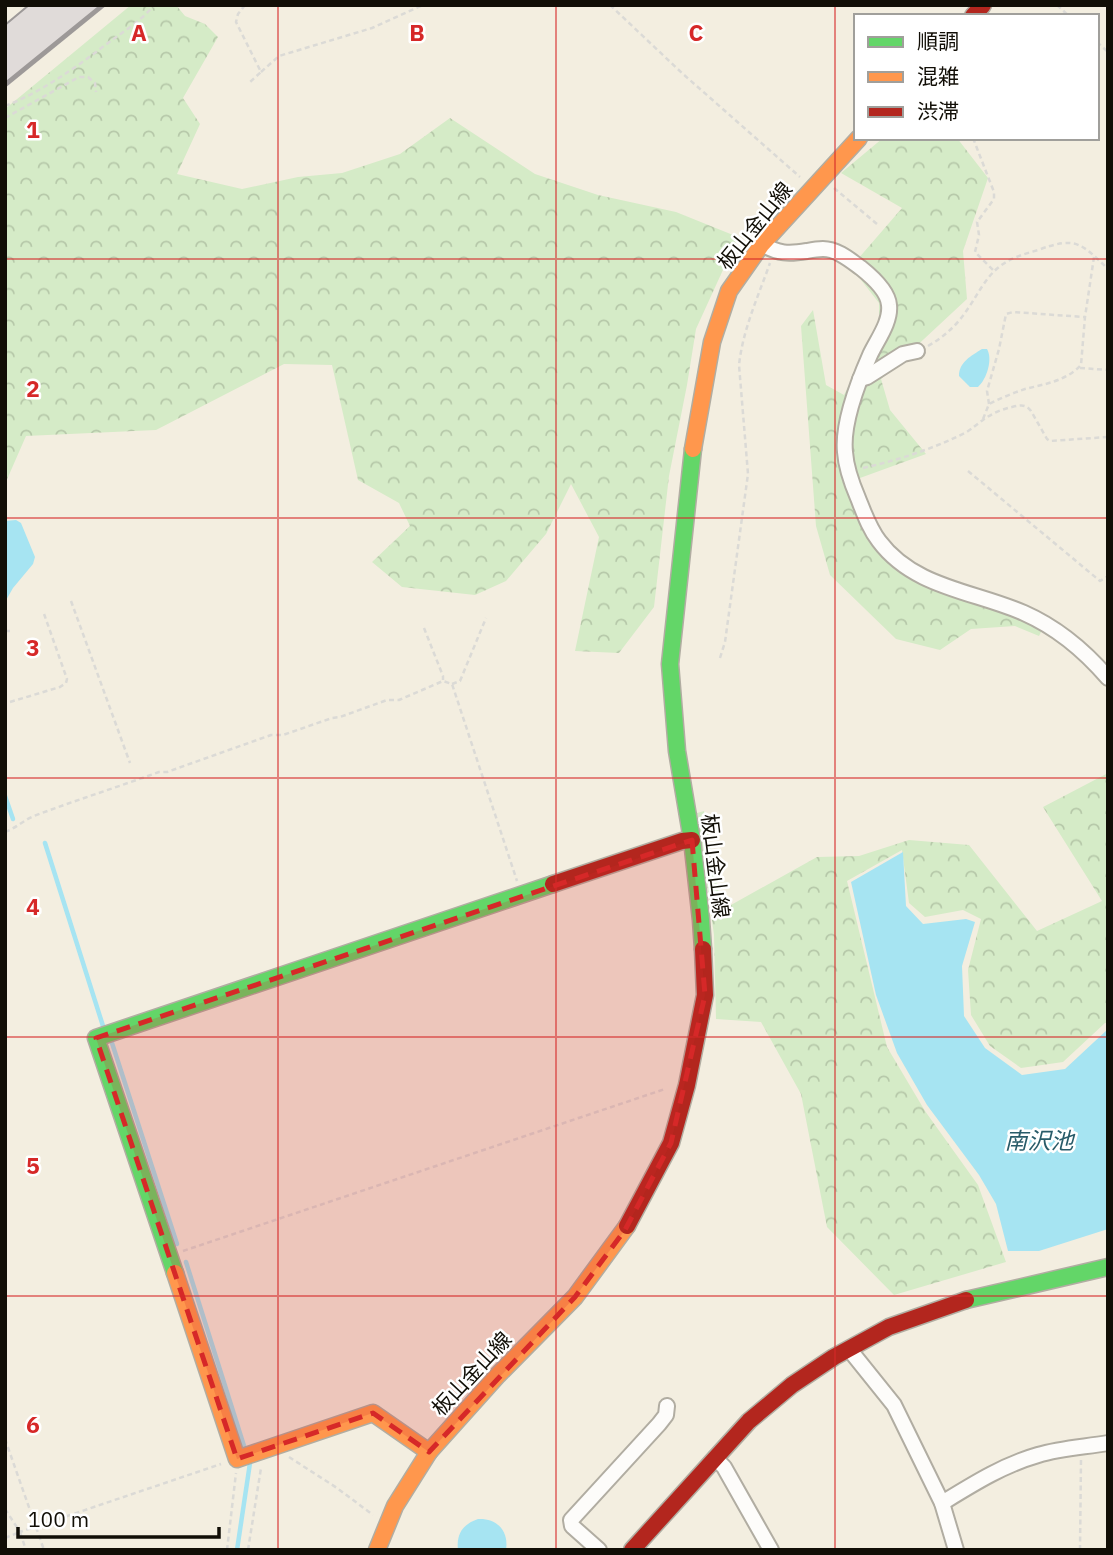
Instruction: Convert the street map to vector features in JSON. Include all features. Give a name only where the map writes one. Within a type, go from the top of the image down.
[{"type":"street","name":"板山金山線","points":[[377,1550],[395,1506],[429,1452],[498,1375],[575,1297],[625,1230],[671,1143],[687,1086],[705,995],[701,920],[692,840],[677,751],[670,664],[692,457],[712,342],[729,291],[768,248],[816,184],[857,140]]},
{"type":"street","points":[[768,248],[792,253],[824,248],[838,253],[869,275],[887,298],[887,321],[860,379],[845,438],[845,452],[855,489],[868,523],[884,547],[919,576],[1042,622],[1074,643],[1108,678]]},
{"type":"street","points":[[860,379],[903,354],[917,351]]},
{"type":"street","points":[[429,1452],[373,1413],[237,1459],[96,1038],[522,894],[692,840]]},
{"type":"street","points":[[632,1550],[749,1421],[812,1370],[871,1335],[942,1307],[1108,1267]]},
{"type":"street","points":[[849,1349],[894,1405],[942,1503],[956,1550]]},
{"type":"street","points":[[599,1550],[572,1526],[571,1520],[659,1424],[666,1415],[667,1406]]},
{"type":"street","points":[[942,1503],[979,1480],[1019,1461],[1058,1450],[1108,1443]]},
{"type":"street","points":[[715,1458],[724,1467],[771,1550]]},
{"type":"path","points":[[5,106],[78,65],[127,29],[153,5]]},
{"type":"path","points":[[245,5],[236,22],[261,72]]},
{"type":"path","points":[[250,82],[279,56],[372,28],[423,5]]},
{"type":"path","points":[[610,5],[684,74],[816,184],[835,189],[877,224]]},
{"type":"path","points":[[5,118],[79,76],[88,77],[95,83],[96,92]]},
{"type":"path","points":[[974,140],[994,192],[994,199],[977,222],[979,235],[975,252],[994,271]]},
{"type":"path","points":[[917,351],[952,329],[994,271],[1007,261],[1054,244],[1075,243],[1086,248],[1108,269]]},
{"type":"path","points":[[720,658],[725,642],[748,474],[739,365],[741,348],[768,248]]},
{"type":"path","points":[[989,404],[1022,390],[1068,376],[1081,365],[1094,257]]},
{"type":"path","points":[[983,419],[989,404],[987,391],[1006,314],[1013,312],[1085,317]]},
{"type":"path","points":[[1079,367],[1108,369]]},
{"type":"path","points":[[849,472],[908,457],[968,432],[983,419],[1023,405],[1028,407],[1050,441],[1108,437]]},
{"type":"path","points":[[968,471],[1100,581],[1108,576]]},
{"type":"path","points":[[71,601],[130,763]]},
{"type":"path","points":[[10,702],[66,683],[67,679],[43,611]]},
{"type":"path","points":[[5,832],[29,818],[159,772],[167,772],[271,735],[340,717],[387,700],[399,700],[443,681],[452,684],[460,681],[486,618]]},
{"type":"path","points":[[424,628],[443,681]]},
{"type":"path","points":[[452,684],[522,894]]},
{"type":"path","points":[[170,1256],[665,1089]]},
{"type":"path","points":[[5,1439],[44,1550]]},
{"type":"path","points":[[248,1550],[262,1460],[270,1448],[279,1450],[373,1515]]},
{"type":"path","points":[[1080,1448],[1080,1550]]},
{"type":"path","points":[[5,1538],[237,1459],[226,1550]]},
{"type":"path","points":[[5,1509],[20,1532],[26,1550]]},
{"type":"highlighted area","points":[[692,840],[705,995],[671,1143],[625,1230],[575,1297],[429,1452],[373,1413],[237,1459],[96,1038]]},
{"type":"green space","points":[[131,5],[176,5],[185,16],[205,24],[218,37],[183,98],[200,124],[177,174],[242,189],[298,177],[342,173],[400,154],[450,118],[535,174],[598,195],[676,212],[738,237],[696,329],[669,476],[654,607],[619,653],[575,651],[599,537],[571,484],[546,534],[506,581],[475,595],[402,587],[372,562],[410,526],[399,503],[358,480],[332,365],[284,364],[156,430],[26,436],[5,484],[5,109]]},
{"type":"green space","points":[[881,140],[959,140],[988,178],[963,251],[967,299],[881,379],[890,410],[926,454],[849,482],[882,551],[1043,628],[1039,636],[1015,626],[971,629],[940,650],[896,639],[830,575],[816,526],[801,326],[813,310],[826,385],[844,395],[879,325],[879,303],[851,267],[902,208],[841,173]]},
{"type":"green space","points":[[1108,773],[1108,1023],[1063,1062],[1021,1068],[990,1046],[971,1015],[968,970],[981,919],[963,910],[925,917],[909,903],[902,850],[847,881],[887,1047],[925,1111],[978,1185],[1006,1262],[894,1295],[827,1227],[801,1094],[761,1022],[716,1019],[714,935],[697,813],[704,811],[722,910],[817,857],[859,856],[909,840],[969,845],[1037,931],[1102,901],[1043,807]]},
{"type":"water","points":[[982,349],[987,349],[989,353],[988,369],[978,387],[970,387],[959,376],[961,367]]},
{"type":"water","points":[[16,520],[21,523],[35,557],[33,564],[5,602],[5,521]]},
{"type":"water","name":"南沢池","points":[[903,852],[906,906],[923,924],[966,919],[975,922],[962,966],[964,1016],[985,1048],[1022,1075],[1065,1069],[1108,1029],[1108,1229],[1039,1251],[1008,1251],[996,1204],[979,1175],[927,1105],[897,1053],[876,995],[851,882]]},
{"type":"water","points":[[478,1519],[491,1521],[500,1527],[506,1537],[506,1550],[458,1550],[458,1539],[462,1530]]},
{"type":"building","points":[[29,5],[101,5],[5,83],[5,25]]},
{"type":"waterway","points":[[5,796],[13,819]]},
{"type":"waterway","points":[[45,843],[103,1026]]},
{"type":"waterway","points":[[112,1043],[177,1244]]},
{"type":"waterway","points":[[186,1262],[244,1446]]},
{"type":"waterway","points":[[237,1550],[250,1463]]},
{"type":"traffic: fast","points":[[693,449],[670,664],[677,751],[692,840],[703,949]]},
{"type":"traffic: fast","points":[[175,1273],[96,1038],[553,884]]},
{"type":"traffic: fast","points":[[966,1300],[1108,1267]]},
{"type":"traffic: slow","points":[[693,449],[712,342],[729,291],[762,244],[857,140]]},
{"type":"traffic: slow","points":[[377,1550],[395,1506],[429,1452],[498,1375],[575,1297],[627,1226]]},
{"type":"traffic: slow","points":[[175,1273],[237,1459],[373,1413],[429,1452]]},
{"type":"traffic: jam","points":[[975,14],[983,5]]},
{"type":"traffic: jam","points":[[553,884],[692,840]]},
{"type":"traffic: jam","points":[[627,1226],[671,1143],[687,1085],[705,995],[703,949]]},
{"type":"traffic: jam","points":[[632,1550],[749,1421],[792,1385],[834,1357],[889,1327],[966,1300]]}]
